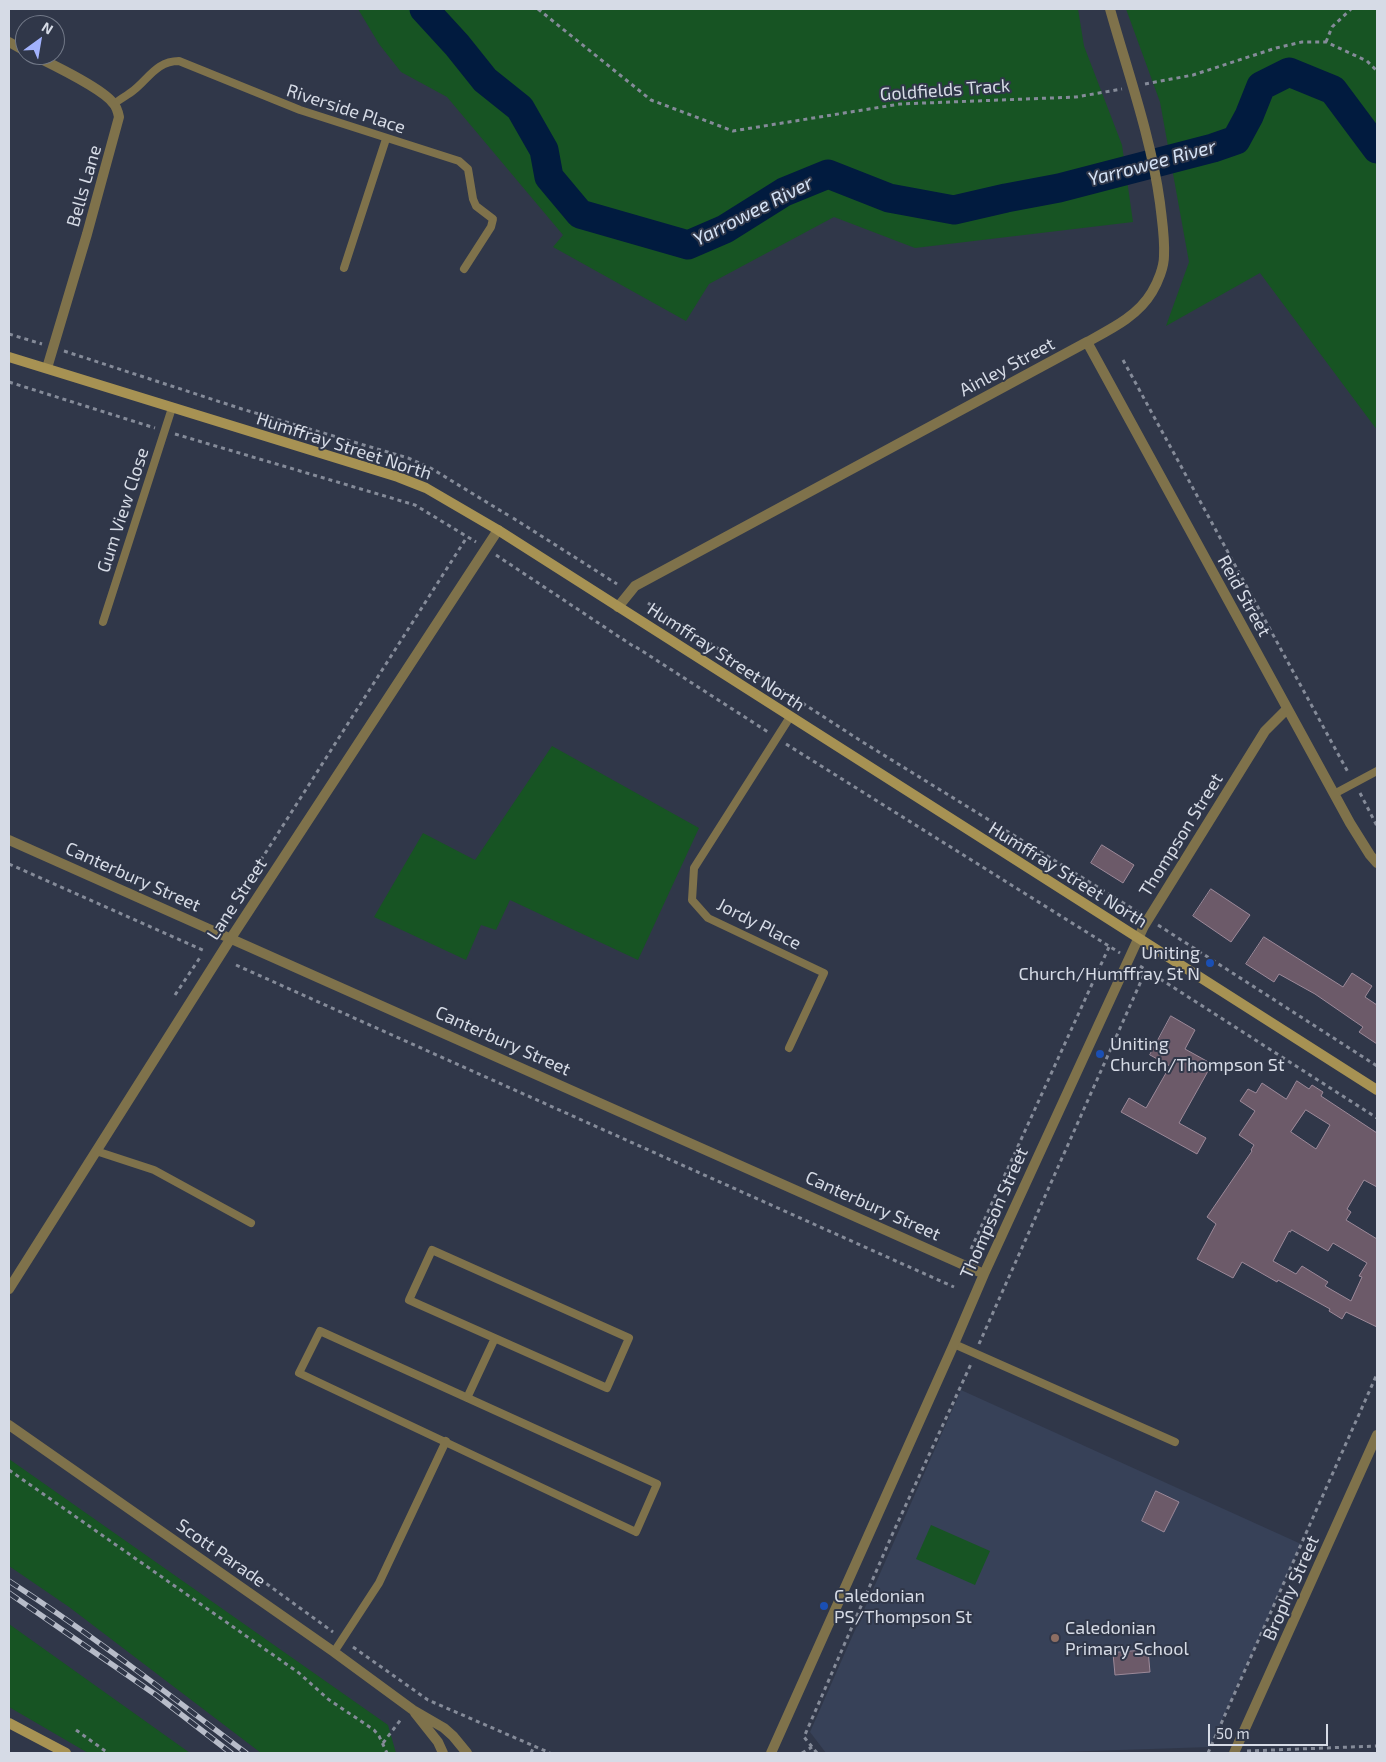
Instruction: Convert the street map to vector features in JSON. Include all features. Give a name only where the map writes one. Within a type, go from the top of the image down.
[{"type":"street","name":"Ainley Street","points":[[618,607],[635,586],[1087,342],[1123,322],[1142,306],[1152,292],[1159,277],[1164,258],[1164,236],[1151,152],[1110,9]]},
{"type":"street","points":[[51,65],[98,91],[114,104]]},
{"type":"street","name":"Bells Lane","points":[[47,368],[118,126],[118,115],[114,104]]},
{"type":"street","name":"Reid Street","points":[[1087,342],[1287,710],[1364,847],[1377,863]]},
{"type":"street","name":"Humffray Street North","points":[[9,357],[416,483],[437,494],[498,530],[1377,1090]]},
{"type":"street","name":"Lane Street","points":[[9,1289],[230,938],[498,530]]},
{"type":"street","name":"Thompson Street","points":[[771,1753],[984,1274],[1138,938],[1148,918],[1265,731],[1287,710]]},
{"type":"street","name":"Canterbury Street","points":[[9,840],[984,1274]]},
{"type":"street","name":"Scott Parade","points":[[9,1425],[334,1652],[413,1710],[444,1728],[467,1753]]},
{"type":"street","name":"Brophy Street","points":[[1234,1753],[1377,1435]]},
{"type":"street","name":"Scott Parade","points":[[413,1710],[432,1733],[443,1753]]},
{"type":"street","points":[[9,1724],[51,1753]]},
{"type":"street","points":[[9,1724],[66,1753]]},
{"type":"lane","name":"Riverside Place","points":[[114,104],[132,92],[156,68],[168,62],[179,61],[300,110],[459,161],[468,169],[472,199],[476,206],[491,217],[493,223],[464,269]]},
{"type":"lane","points":[[344,268],[386,139]]},
{"type":"lane","name":"Gum View Close","points":[[103,622],[172,408]]},
{"type":"lane","name":"Jordy Place","points":[[789,1048],[824,972],[708,918],[692,900],[694,868],[790,717]]},
{"type":"lane","points":[[1334,794],[1377,771]]},
{"type":"lane","points":[[96,1151],[154,1170],[251,1223]]},
{"type":"lane","points":[[432,1250],[629,1338],[607,1388],[495,1338],[409,1300],[432,1250]]},
{"type":"lane","points":[[320,1331],[467,1398],[657,1484],[636,1532],[299,1373],[320,1331]]},
{"type":"lane","points":[[467,1398],[495,1338]]},
{"type":"lane","points":[[954,1344],[1175,1442]]},
{"type":"lane","points":[[334,1652],[379,1583],[446,1441]]},
{"type":"path","name":"Goldfields Track","points":[[538,9],[652,100],[733,132],[900,104],[1076,97],[1193,76],[1276,48],[1302,42],[1326,42],[1367,61],[1377,72]]},
{"type":"path","points":[[1326,42],[1332,26],[1351,9]]},
{"type":"path","points":[[9,334],[242,409],[408,458],[428,467],[512,517],[617,584]]},
{"type":"path","points":[[1123,360],[1377,826]]},
{"type":"path","points":[[9,382],[164,431],[415,505],[487,549],[778,738],[1109,947],[1129,957],[1146,970],[1377,1118]]},
{"type":"path","points":[[222,921],[467,537]]},
{"type":"path","points":[[648,603],[862,741],[1148,918],[1377,1066]]},
{"type":"path","points":[[9,864],[205,951]]},
{"type":"path","points":[[971,1249],[1109,947]]},
{"type":"path","points":[[175,995],[201,956]]},
{"type":"path","points":[[236,965],[954,1287]]},
{"type":"path","points":[[816,1753],[804,1737],[892,1535],[1146,970]]},
{"type":"path","points":[[1208,1753],[1377,1374]]},
{"type":"path","points":[[9,1470],[299,1673],[328,1699],[374,1730],[387,1753]]},
{"type":"path","points":[[260,1580],[333,1632]]},
{"type":"path","points":[[354,1647],[428,1700],[550,1753]]},
{"type":"path","points":[[76,1730],[108,1753]]},
{"type":"path","points":[[531,1753],[534,1746]]},
{"type":"path","points":[[1234,1753],[1377,1746]]},
{"type":"path","points":[[802,1753],[812,1747]]},
{"type":"shaded area","name":"Caledonian Primary School","points":[[961,1390],[1301,1544],[1210,1747],[1031,1753],[826,1753],[810,1732]]},
{"type":"green space","points":[[358,9],[1078,9],[1084,46],[1122,145],[1133,222],[915,248],[834,217],[709,284],[686,321],[553,247],[563,235],[447,97],[401,72],[379,44]]},
{"type":"green space","points":[[1126,9],[1377,9],[1377,430],[1260,273],[1166,326],[1189,262],[1160,102]]},
{"type":"green space","points":[[552,746],[699,828],[638,960],[510,900],[496,930],[481,925],[466,960],[374,917],[423,833],[475,860]]},
{"type":"green space","points":[[9,1459],[388,1725],[396,1753],[261,1753],[69,1607],[9,1566]]},
{"type":"green space","points":[[931,1525],[990,1551],[975,1585],[916,1559]]},
{"type":"green space","points":[[9,1624],[190,1753],[88,1753],[9,1707]]},
{"type":"building","points":[[1102,845],[1134,865],[1123,883],[1091,863]]},
{"type":"building","points":[[1211,889],[1250,915],[1231,942],[1193,916]]},
{"type":"building","points":[[1264,937],[1343,987],[1352,973],[1372,986],[1365,997],[1377,1005],[1377,1044],[1359,1032],[1363,1027],[1315,994],[1279,974],[1274,982],[1246,964]]},
{"type":"building","points":[[1171,1016],[1195,1030],[1185,1049],[1212,1064],[1179,1123],[1206,1138],[1197,1154],[1121,1112],[1129,1098],[1146,1108],[1170,1066],[1150,1055]]},
{"type":"building","points":[[1297,1081],[1309,1089],[1312,1085],[1323,1092],[1321,1096],[1377,1133],[1377,1187],[1364,1180],[1347,1209],[1351,1212],[1346,1220],[1377,1239],[1377,1327],[1346,1312],[1342,1319],[1329,1311],[1330,1309],[1242,1262],[1233,1278],[1197,1259],[1216,1224],[1207,1217],[1252,1151],[1254,1145],[1239,1135],[1255,1111],[1240,1101],[1248,1089],[1256,1093],[1262,1083],[1286,1099]],"holes":[[[1306,1110],[1330,1125],[1316,1149],[1291,1132]],[[1292,1230],[1328,1251],[1333,1243],[1367,1263],[1359,1276],[1362,1277],[1351,1301],[1325,1286],[1328,1282],[1302,1266],[1296,1274],[1273,1261],[1289,1231]]]},
{"type":"building","points":[[1156,1491],[1179,1502],[1164,1532],[1142,1521]]},
{"type":"building","points":[[1148,1650],[1150,1672],[1115,1675],[1113,1653]]},
{"type":"waterway","name":"Yarrowee River","points":[[424,9],[457,45],[485,80],[520,108],[544,150],[549,177],[580,214],[688,245],[725,229],[784,192],[828,174],[889,198],[954,210],[1059,188],[1213,148],[1236,140],[1249,116],[1261,86],[1289,72],[1333,90],[1377,149]]},
{"type":"railway","points":[[9,1581],[99,1643],[246,1753]]},
{"type":"railway","points":[[9,1593],[156,1695],[231,1753]]},
{"type":"place","name":"Uniting Church/Humffray St N","points":[[1210,963]]},
{"type":"place","name":"Uniting Church/Thompson St","points":[[1100,1054]]},
{"type":"place","name":"Caledonian PS/Thompson St","points":[[824,1606]]},
{"type":"place","name":"Caledonian Primary School","points":[[1055,1638]]}]
